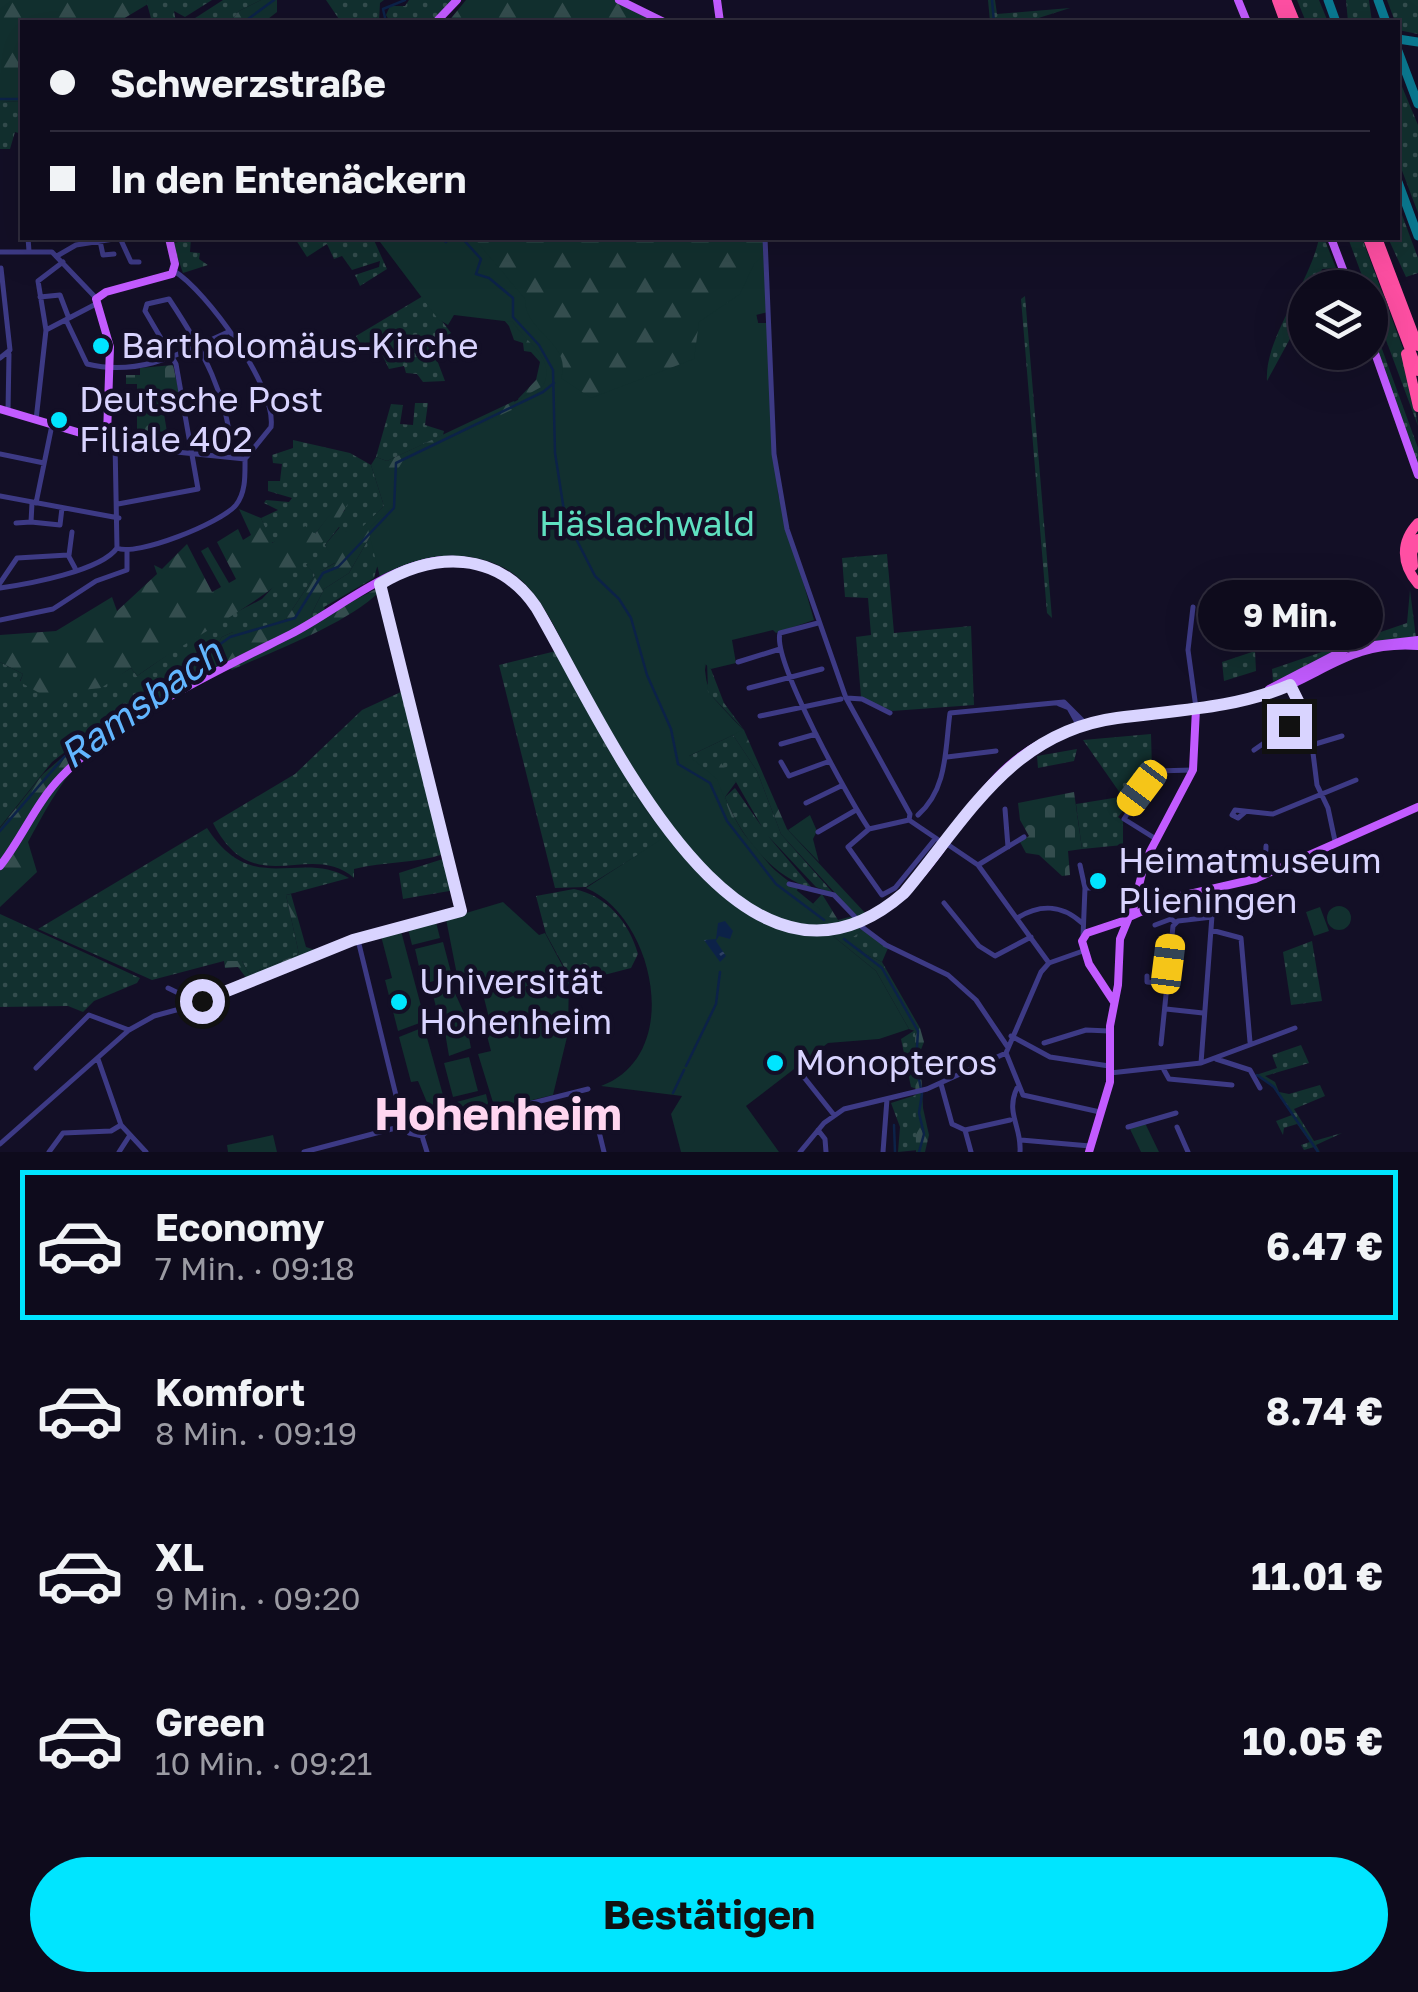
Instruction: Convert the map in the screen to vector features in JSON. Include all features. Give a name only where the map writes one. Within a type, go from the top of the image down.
[{"type":"highway","points":[[1369,240],[1418,371]]},
{"type":"highway","points":[[1378,240],[1418,346]]},
{"type":"highway","points":[[1404,333],[1418,407]]},
{"type":"highway","points":[[1418,523],[1404,550],[1406,567],[1418,584]]},
{"type":"highway","points":[[1418,539],[1411,557],[1418,576]]},
{"type":"main road","points":[[438,20],[457,0]]},
{"type":"main road","points":[[618,0],[660,20]]},
{"type":"main road","points":[[4,410],[97,438],[112,438],[109,336],[96,301],[174,271],[168,240]]},
{"type":"main road","points":[[1332,240],[1343,270]]},
{"type":"main road","points":[[1381,370],[1418,475]]},
{"type":"main road","points":[[0,866],[50,790],[78,762],[205,675],[418,564],[453,560],[489,568],[518,586],[536,607],[624,763],[680,839],[728,898],[752,914],[786,927],[832,929],[886,908],[904,893],[1004,770],[1038,744],[1082,725],[1251,699],[1352,646],[1417,645]]},
{"type":"main road","points":[[1090,1149],[1110,1069],[1109,1031],[1125,921],[1156,839],[1193,770],[1196,710]]},
{"type":"main road","points":[[1114,994],[1083,951],[1084,931],[1265,873],[1418,807]]},
{"type":"street","points":[[28,240],[29,252]]},
{"type":"street","points":[[36,420],[46,330],[39,280],[76,244],[107,240]]},
{"type":"street","points":[[121,240],[130,262],[139,262]]},
{"type":"street","points":[[765,240],[776,472],[789,536],[844,698],[913,818],[978,865],[1049,963]]},
{"type":"street","points":[[100,241],[102,255],[114,254]]},
{"type":"street","points":[[0,244],[2,252],[29,252],[60,259],[96,301],[46,330]]},
{"type":"street","points":[[1,268],[1,303],[9,354],[4,410]]},
{"type":"street","points":[[118,548],[127,552],[226,514],[242,495],[245,459],[269,430],[272,418],[249,362],[192,281],[174,271]]},
{"type":"street","points":[[40,296],[60,295],[88,364],[162,364],[228,332]]},
{"type":"street","points":[[118,504],[197,491],[172,358],[145,307],[169,299],[199,344],[222,393],[232,458]]},
{"type":"street","points":[[0,358],[9,354]]},
{"type":"street","points":[[31,522],[52,424]]},
{"type":"street","points":[[0,586],[75,569],[108,558],[118,548],[112,438],[193,454],[245,459]]},
{"type":"street","points":[[0,454],[44,463]]},
{"type":"street","points":[[0,496],[119,518]]},
{"type":"street","points":[[16,522],[58,527],[62,508]]},
{"type":"street","points":[[72,532],[69,556],[75,569]]},
{"type":"street","points":[[0,620],[63,605],[96,581],[127,570],[127,552]]},
{"type":"street","points":[[0,586],[17,558],[69,556]]},
{"type":"street","points":[[0,1144],[129,1030],[154,1016],[198,1003],[358,940],[461,911],[380,584]]},
{"type":"street","points":[[1193,607],[1188,650],[1196,710]]},
{"type":"street","points":[[818,623],[780,634],[780,649],[816,734],[869,829]]},
{"type":"street","points":[[738,662],[780,649]]},
{"type":"street","points":[[749,688],[822,669]]},
{"type":"street","points":[[1288,682],[1305,715],[1320,792],[1335,841]]},
{"type":"street","points":[[760,716],[844,698],[862,699],[890,712]]},
{"type":"street","points":[[941,841],[885,895],[848,847],[869,829],[913,818],[932,800],[947,757],[949,716],[953,712],[1056,703],[1073,707],[1082,725]]},
{"type":"street","points":[[1254,750],[1305,715]]},
{"type":"street","points":[[781,744],[816,734]]},
{"type":"street","points":[[1312,744],[1342,736]]},
{"type":"street","points":[[947,757],[996,751]]},
{"type":"street","points":[[781,762],[790,776],[830,761]]},
{"type":"street","points":[[1156,839],[1124,818],[1128,806],[1155,770],[1193,770]]},
{"type":"street","points":[[1245,812],[1273,814],[1356,780]]},
{"type":"street","points":[[806,803],[843,785]]},
{"type":"street","points":[[1004,808],[1008,847]]},
{"type":"street","points":[[818,832],[856,810]]},
{"type":"street","points":[[978,865],[1024,837]]},
{"type":"street","points":[[1265,873],[1266,846]]},
{"type":"street","points":[[1080,864],[1085,888],[1084,931]]},
{"type":"street","points":[[789,884],[834,895],[856,918]]},
{"type":"street","points":[[1085,888],[1093,888]]},
{"type":"street","points":[[1202,1064],[1214,889]]},
{"type":"street","points":[[944,903],[980,946],[995,956],[1031,937]]},
{"type":"street","points":[[1017,918],[1038,906],[1059,909],[1084,931]]},
{"type":"street","points":[[1155,925],[1170,919],[1176,922],[1212,917]]},
{"type":"street","points":[[1162,1044],[1176,922]]},
{"type":"street","points":[[862,927],[886,945],[948,975],[976,1000],[1006,1049],[1018,1088],[1011,1120],[1021,1140],[1020,1152]]},
{"type":"street","points":[[1211,930],[1241,938],[1250,1042]]},
{"type":"street","points":[[358,940],[404,1125],[409,1133],[422,1136]]},
{"type":"street","points":[[800,1152],[834,1116],[940,1084],[1006,1049],[1049,963],[1083,951]]},
{"type":"street","points":[[1147,976],[1146,982],[1166,984]]},
{"type":"street","points":[[168,988],[198,1003]]},
{"type":"street","points":[[1166,1010],[1203,1013]]},
{"type":"street","points":[[36,1068],[88,1015],[129,1030]]},
{"type":"street","points":[[1011,1036],[1050,1057],[1110,1069],[1164,1070],[1202,1064],[1294,1028]]},
{"type":"street","points":[[1044,1042],[1086,1030],[1109,1031]]},
{"type":"street","points":[[98,1059],[121,1125],[146,1152]]},
{"type":"street","points":[[1216,1059],[1250,1070],[1260,1088]]},
{"type":"street","points":[[809,1066],[800,1071],[834,1116]]},
{"type":"street","points":[[1164,1070],[1165,1076],[1179,1081],[1232,1085]]},
{"type":"street","points":[[940,1084],[952,1124],[964,1130],[1011,1120]]},
{"type":"street","points":[[1018,1088],[1032,1099],[1100,1112]]},
{"type":"street","points":[[422,1136],[429,1129],[588,1089]]},
{"type":"street","points":[[883,1152],[887,1099]]},
{"type":"street","points":[[593,1106],[604,1152]]},
{"type":"street","points":[[1128,1127],[1176,1112]]},
{"type":"street","points":[[49,1152],[63,1133],[112,1131],[121,1125]]},
{"type":"street","points":[[304,1152],[404,1125]]},
{"type":"street","points":[[1177,1126],[1188,1152]]},
{"type":"street","points":[[818,1130],[825,1139],[826,1152]]},
{"type":"street","points":[[964,1130],[971,1152]]},
{"type":"street","points":[[120,1152],[130,1135]]},
{"type":"street","points":[[422,1136],[427,1152]]},
{"type":"street","points":[[1021,1140],[1090,1149]]},
{"type":"green space","points":[[0,0],[146,0],[148,4],[121,20],[20,20],[20,101],[0,102]]},
{"type":"green space","points":[[146,0],[212,0],[185,17],[174,11],[176,20],[151,20]]},
{"type":"green space","points":[[223,0],[261,0],[239,11],[232,20],[192,20]]},
{"type":"green space","points":[[261,0],[277,0],[277,12],[267,20],[232,20],[239,11]]},
{"type":"green space","points":[[326,0],[384,0],[380,3],[379,20],[340,20]]},
{"type":"green space","points":[[409,0],[455,0],[434,20],[389,20],[386,15],[390,6],[405,6]]},
{"type":"green space","points":[[466,0],[615,0],[657,20],[450,20]]},
{"type":"green space","points":[[988,0],[995,0],[997,14],[1070,8],[1032,20],[990,20]]},
{"type":"green space","points":[[1297,0],[1319,0],[1327,20],[1305,20]]},
{"type":"green space","points":[[1346,0],[1369,0],[1372,20],[1348,20]]},
{"type":"green space","points":[[1387,0],[1418,0],[1418,34],[1400,30],[1400,20],[1394,20]]},
{"type":"green space","points":[[1400,82],[1418,125],[1418,213],[1400,165]]},
{"type":"green space","points":[[20,101],[20,133],[15,132],[10,149],[0,149],[0,102]]},
{"type":"green space","points":[[1400,209],[1418,258],[1418,273],[1406,277],[1389,240],[1400,240]]},
{"type":"green space","points":[[172,240],[191,240],[190,252],[200,253],[199,259],[208,265],[183,273]]},
{"type":"green space","points":[[296,240],[374,240],[387,269],[360,286],[355,275],[379,267],[380,261],[352,270],[342,256],[334,259],[327,244],[307,257]]},
{"type":"green space","name":"Häslachwald","points":[[379,240],[476,240],[525,299],[532,320],[555,346],[563,366],[561,378],[591,398],[694,359],[699,322],[740,294],[754,264],[764,255],[768,312],[756,315],[758,323],[768,323],[778,494],[814,620],[776,633],[773,630],[732,640],[736,663],[711,669],[704,663],[708,692],[743,730],[689,756],[717,779],[733,821],[778,875],[838,924],[796,924],[765,916],[729,891],[703,864],[631,765],[540,602],[511,572],[462,556],[412,564],[380,577],[368,529],[394,505],[398,469],[404,459],[516,408],[514,402],[543,386],[546,376],[543,359],[513,322],[454,315],[448,325],[438,319]]},
{"type":"green space","name":"Häslachwald","points":[[437,240],[764,240],[768,312],[756,313],[758,323],[704,676],[716,704],[744,730],[787,829],[867,915],[858,918],[781,834],[757,771],[733,735],[688,756],[710,775],[721,763],[736,782],[725,797],[737,823],[764,860],[798,887],[796,894],[810,907],[822,894],[838,920],[853,916],[854,920],[819,927],[732,897],[679,835],[737,871],[518,399],[536,380],[540,362],[531,352],[524,351],[523,343],[514,340],[509,326]]},
{"type":"green space","points":[[1318,240],[1325,240],[1336,268],[1309,270]]},
{"type":"green space","points":[[1349,240],[1363,240],[1374,270],[1360,270]]},
{"type":"green space","points":[[423,296],[451,333],[440,340],[444,347],[434,352],[445,381],[423,382],[417,374],[406,373],[404,366],[389,369],[379,348],[365,353],[356,336]]},
{"type":"green space","points":[[1025,296],[1052,618],[1047,613],[1021,299]]},
{"type":"green space","points":[[1388,308],[1405,354],[1418,426],[1388,345]]},
{"type":"green space","points":[[1288,313],[1288,342],[1267,381],[1268,364]]},
{"type":"green space","points":[[173,365],[179,392],[161,396],[167,432],[137,430],[137,384],[126,384],[126,375],[140,375],[140,368]]},
{"type":"green space","points":[[1388,366],[1418,448],[1418,465],[1384,370],[1388,370]]},
{"type":"green space","points":[[514,401],[518,408],[408,512],[373,531],[349,573],[324,589],[311,615],[314,619],[172,692],[94,747],[57,792],[28,842],[37,872],[0,907],[0,828],[43,774],[110,716],[213,650],[222,637],[286,619],[315,575],[306,565],[311,561],[321,571],[335,563],[325,545],[340,527],[346,532],[353,524],[359,530],[384,506],[371,465],[376,457],[387,461]]},
{"type":"green space","points":[[415,403],[428,403],[425,425],[444,431],[443,435],[387,461],[376,457],[391,404],[403,405],[400,424],[413,425]]},
{"type":"green space","points":[[293,440],[350,453],[371,465],[384,506],[359,531],[345,532],[339,527],[325,545],[336,562],[321,571],[306,564],[315,575],[286,619],[254,632],[233,632],[222,637],[213,650],[110,717],[52,762],[0,827],[0,662],[23,674],[20,681],[65,688],[90,687],[131,668],[137,676],[206,628],[262,599],[345,510],[337,506],[315,534],[300,533],[271,543],[261,518],[278,510],[264,503],[289,502],[292,498],[268,491],[268,481],[280,481],[282,464],[273,463],[272,455],[293,448]]},
{"type":"green space","points":[[337,496],[349,501],[309,557],[255,601],[137,676],[131,668],[101,688],[72,691],[62,706],[20,682],[23,674],[0,662],[0,635],[56,631],[112,597],[117,611],[157,574],[154,565],[162,569],[187,544],[212,592],[221,587],[201,551],[208,547],[229,583],[236,579],[217,542],[238,529],[243,540],[251,535],[239,509],[261,518],[272,543],[296,528],[300,532],[305,526],[315,534],[336,506]]},
{"type":"green space","points":[[373,531],[393,560],[377,567],[374,578],[324,607],[326,613],[314,619],[311,615],[324,589],[349,573]]},
{"type":"green space","points":[[887,554],[894,633],[971,626],[974,705],[892,711],[861,697],[856,637],[871,635],[868,598],[845,597],[842,558]]},
{"type":"green space","points":[[376,589],[379,592],[365,604],[329,626],[232,670],[228,666]]},
{"type":"green space","points":[[1410,590],[1416,638],[1352,644],[1273,682],[1272,669],[1407,623]]},
{"type":"green space","points":[[556,651],[640,803],[667,837],[586,887],[555,888],[499,665]]},
{"type":"green space","points":[[1255,651],[1256,671],[1224,681],[1222,662]]},
{"type":"green space","points":[[707,659],[724,703],[744,730],[708,692]]},
{"type":"green space","points":[[573,679],[671,833],[667,837],[640,803],[575,692],[570,681]]},
{"type":"green space","points":[[403,691],[444,854],[354,869],[354,878],[319,864],[264,865],[246,860],[229,847],[213,823],[295,774],[362,710]]},
{"type":"green space","points":[[1151,734],[1152,770],[1127,803],[1083,740]]},
{"type":"green space","points":[[733,735],[757,771],[781,834],[834,894],[816,887],[768,836],[813,889],[771,865],[749,841],[725,797],[735,788],[762,827],[736,782],[723,771],[710,775],[687,757]]},
{"type":"green space","points":[[1077,749],[1074,761],[1038,768],[1037,756]]},
{"type":"green space","points":[[1074,792],[1082,849],[1068,851],[1070,875],[1062,876],[1039,855],[1026,853],[1020,842],[1029,836],[1020,820],[1018,803]]},
{"type":"green space","points":[[1120,797],[1127,806],[1118,817],[1123,821],[1123,845],[1082,849],[1076,804]]},
{"type":"green space","points":[[810,815],[817,831],[813,839],[819,862],[788,830]]},
{"type":"green space","points":[[207,828],[224,849],[242,862],[259,867],[331,870],[349,878],[286,895],[299,954],[249,974],[242,961],[224,961],[152,980],[38,929]]},
{"type":"green space","points":[[671,833],[735,906],[795,933],[828,932],[876,971],[909,1029],[879,1039],[828,1043],[746,1106],[779,1152],[681,1152],[671,1114],[682,1096],[601,1086],[627,1070],[644,1046],[651,1017],[651,986],[643,955],[629,926],[610,903],[586,888]]},
{"type":"green space","points":[[446,858],[455,890],[403,899],[399,873]]},
{"type":"green space","points":[[574,889],[606,904],[622,921],[638,954],[631,968],[573,983],[546,934],[536,896]]},
{"type":"green space","points":[[291,894],[306,947],[318,951],[247,979],[238,967],[225,968],[224,961],[242,961],[249,974],[299,954],[286,895]]},
{"type":"green space","points":[[503,902],[539,935],[545,933],[569,978],[568,1033],[553,1095],[495,1109],[478,1054],[491,1051],[486,1032],[492,1030],[482,990],[476,991],[471,972],[457,975],[446,919]]},
{"type":"green space","points":[[1339,906],[1351,918],[1339,930],[1327,918]]},
{"type":"green space","points":[[1320,907],[1329,931],[1314,936],[1306,912]]},
{"type":"green space","points":[[0,914],[140,978],[137,983],[94,1001],[83,1012],[68,1006],[0,1007]]},
{"type":"green space","points":[[436,922],[440,938],[412,945],[408,929]]},
{"type":"green space","points":[[862,925],[863,930],[850,939],[865,954],[882,962],[924,1042],[920,1052],[923,1108],[929,1135],[925,1152],[916,1152],[915,1031],[909,1029],[876,971],[828,932]]},
{"type":"green space","points":[[863,930],[888,948],[882,962],[865,954],[849,939]]},
{"type":"green space","points":[[401,931],[425,1021],[398,1031],[385,980],[392,978],[381,936]]},
{"type":"green space","points":[[1312,941],[1322,1001],[1291,1005],[1283,952]]},
{"type":"green space","points":[[443,942],[452,976],[423,984],[415,949]]},
{"type":"green space","points":[[450,982],[464,1013],[439,1019],[431,987]]},
{"type":"green space","points":[[465,1016],[471,1048],[449,1056],[443,1021]]},
{"type":"green space","points":[[424,1027],[450,1120],[436,1124],[418,1081],[411,1082],[399,1037]]},
{"type":"green space","points":[[915,1030],[917,1089],[911,1087],[901,1039]]},
{"type":"green space","points":[[1301,1045],[1309,1063],[1265,1076],[1275,1082],[1279,1092],[1289,1094],[1320,1085],[1325,1096],[1294,1109],[1314,1141],[1342,1133],[1316,1145],[1320,1152],[1314,1147],[1304,1150],[1301,1145],[1310,1142],[1297,1124],[1284,1128],[1283,1135],[1276,1121],[1292,1115],[1273,1087],[1256,1075],[1277,1068],[1272,1055]]},
{"type":"green space","points":[[469,1057],[478,1091],[453,1097],[444,1063]]},
{"type":"green space","points":[[486,1094],[490,1111],[457,1119],[453,1103]]},
{"type":"green space","points":[[916,1095],[918,1150],[898,1152],[900,1127],[891,1103]]},
{"type":"green space","points":[[1145,1123],[1159,1152],[1141,1152],[1129,1127]]},
{"type":"green space","points":[[273,1135],[277,1152],[228,1152],[227,1145]]},
{"type":"water","points":[[725,921],[733,931],[730,939],[719,936],[716,941],[726,956],[720,962],[704,940],[716,939],[718,923]]},
{"type":"waterway","points":[[247,20],[274,0]]},
{"type":"waterway","points":[[386,20],[383,9],[405,0]]},
{"type":"waterway","points":[[992,0],[994,20]]},
{"type":"waterway","points":[[0,99],[20,99]]},
{"type":"waterway","points":[[444,240],[448,240]]},
{"type":"waterway","points":[[464,240],[481,259],[476,274],[489,278],[513,298],[513,317],[539,345],[553,370],[555,453],[565,517],[595,576],[619,599],[631,618],[647,675],[671,729],[678,764],[710,783],[727,821],[776,884],[824,920]]},
{"type":"waterway","name":"Ramsbach","points":[[0,831],[64,757],[230,637],[295,618],[323,573],[338,567],[394,508],[396,463],[543,392],[554,383]]},
{"type":"waterway","points":[[844,939],[882,968],[918,1031],[916,1064],[924,1134],[919,1152]]},
{"type":"waterway","points":[[686,1066],[716,1004],[720,972]]},
{"type":"waterway","points":[[673,1093],[684,1070]]},
{"type":"waterway","points":[[1257,1075],[1274,1087],[1318,1152]]},
{"type":"waterway","points":[[894,1125],[895,1152]]},
{"type":"taxiway","points":[[1328,0],[1335,20]]},
{"type":"taxiway","points":[[1378,0],[1385,20]]},
{"type":"taxiway","points":[[1400,39],[1418,42]]},
{"type":"taxiway","points":[[1400,56],[1418,104]]},
{"type":"taxiway","points":[[1400,187],[1418,236]]},
{"type":"place","name":"Bartholomäus-Kirche","points":[[101,346]]},
{"type":"place","name":"Deutsche Post Filiale 402","points":[[59,420]]},
{"type":"place","name":"Heimatmuseum Plieningen","points":[[1098,881]]},
{"type":"place","name":"Universität Hohenheim","points":[[399,1002]]},
{"type":"place","name":"Monopteros","points":[[775,1063]]},
{"type":"district","name":"Hohenheim","points":[[498,1114]]},
{"type":"route","points":[[202,1001],[353,940],[461,911],[380,584],[418,564],[443,560],[469,562],[500,572],[527,594],[633,777],[710,878],[728,898],[752,914],[798,929],[847,926],[886,908],[904,893],[994,779],[1026,752],[1063,732],[1103,720],[1239,702],[1290,685],[1305,715],[1289,726]]}]
